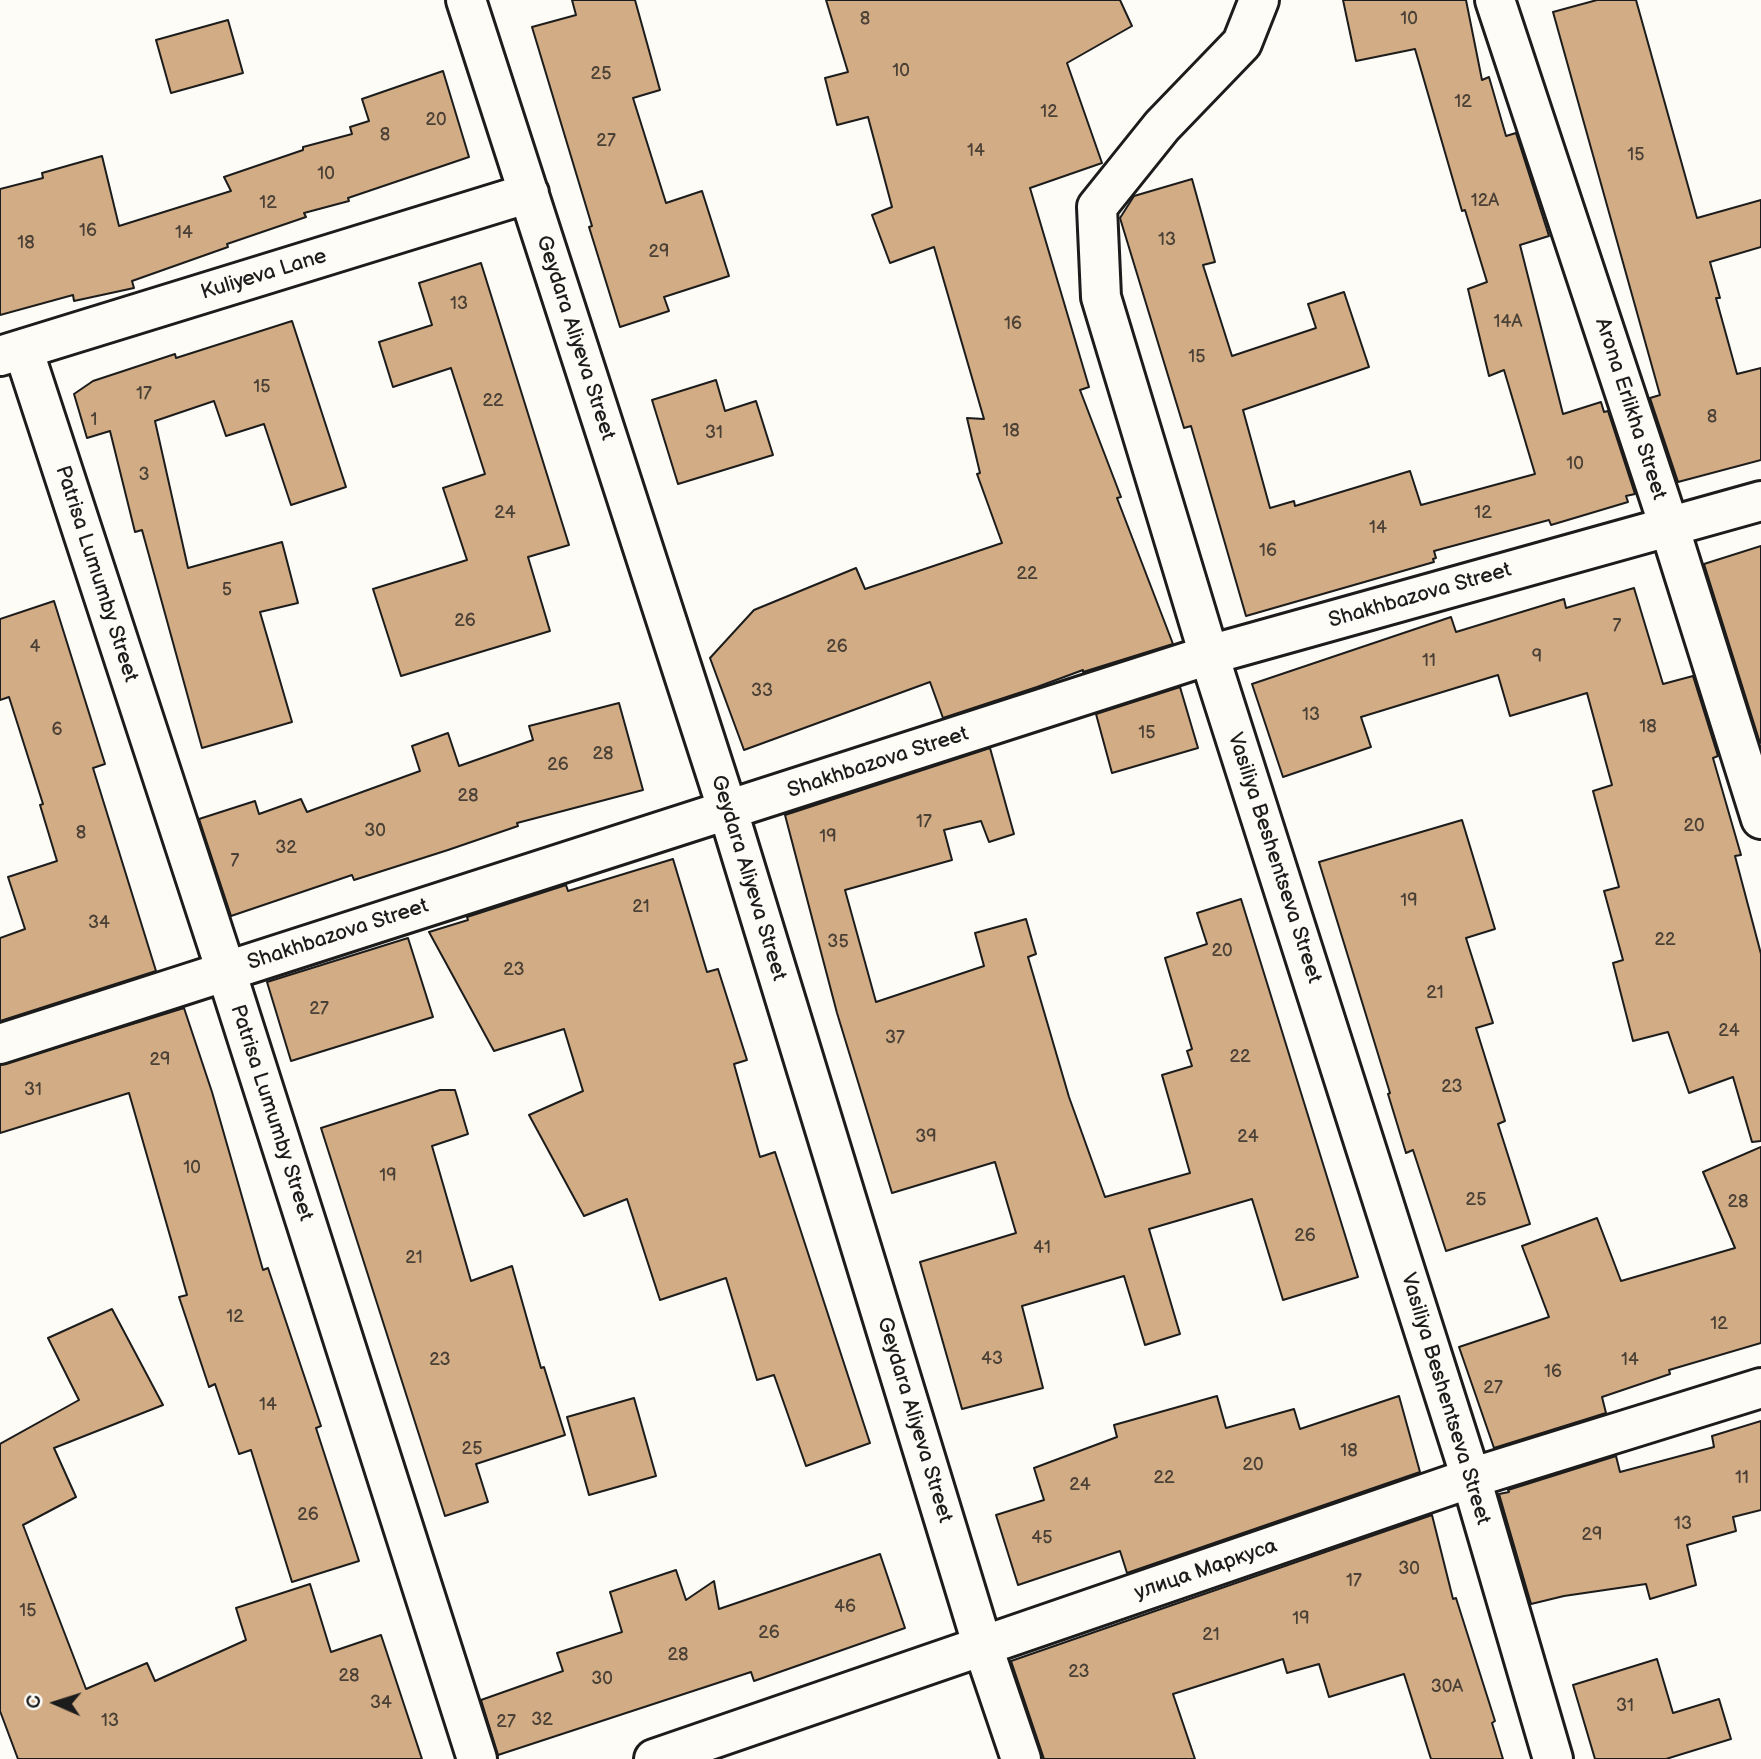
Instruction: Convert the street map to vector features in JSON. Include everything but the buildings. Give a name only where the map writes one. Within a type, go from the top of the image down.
[{"type":"street","name":"Geydara Aliyeva Street","points":[[466,0],[728,811],[983,1647],[1021,1759]]},
{"type":"street","name":"Vasiliya Beshentseva Street","points":[[1259,0],[1242,43],[1162,126],[1097,207],[1101,297],[1209,655],[1471,1478],[1553,1759]]},
{"type":"street","name":"Arona Erlikha Street","points":[[1495,0],[1669,526],[1761,818]]},
{"type":"street","name":"Kuliyeva Lane","points":[[11,352],[529,193]]},
{"type":"street","name":"Patrisa Lumumby Street","points":[[11,352],[226,971],[477,1759]]},
{"type":"street","name":"Shakhbazova Street","points":[[0,1044],[1209,655],[1761,500]]},
{"type":"street","name":"улица Маркуса","points":[[654,1759],[1471,1478],[1761,1388]]}]
